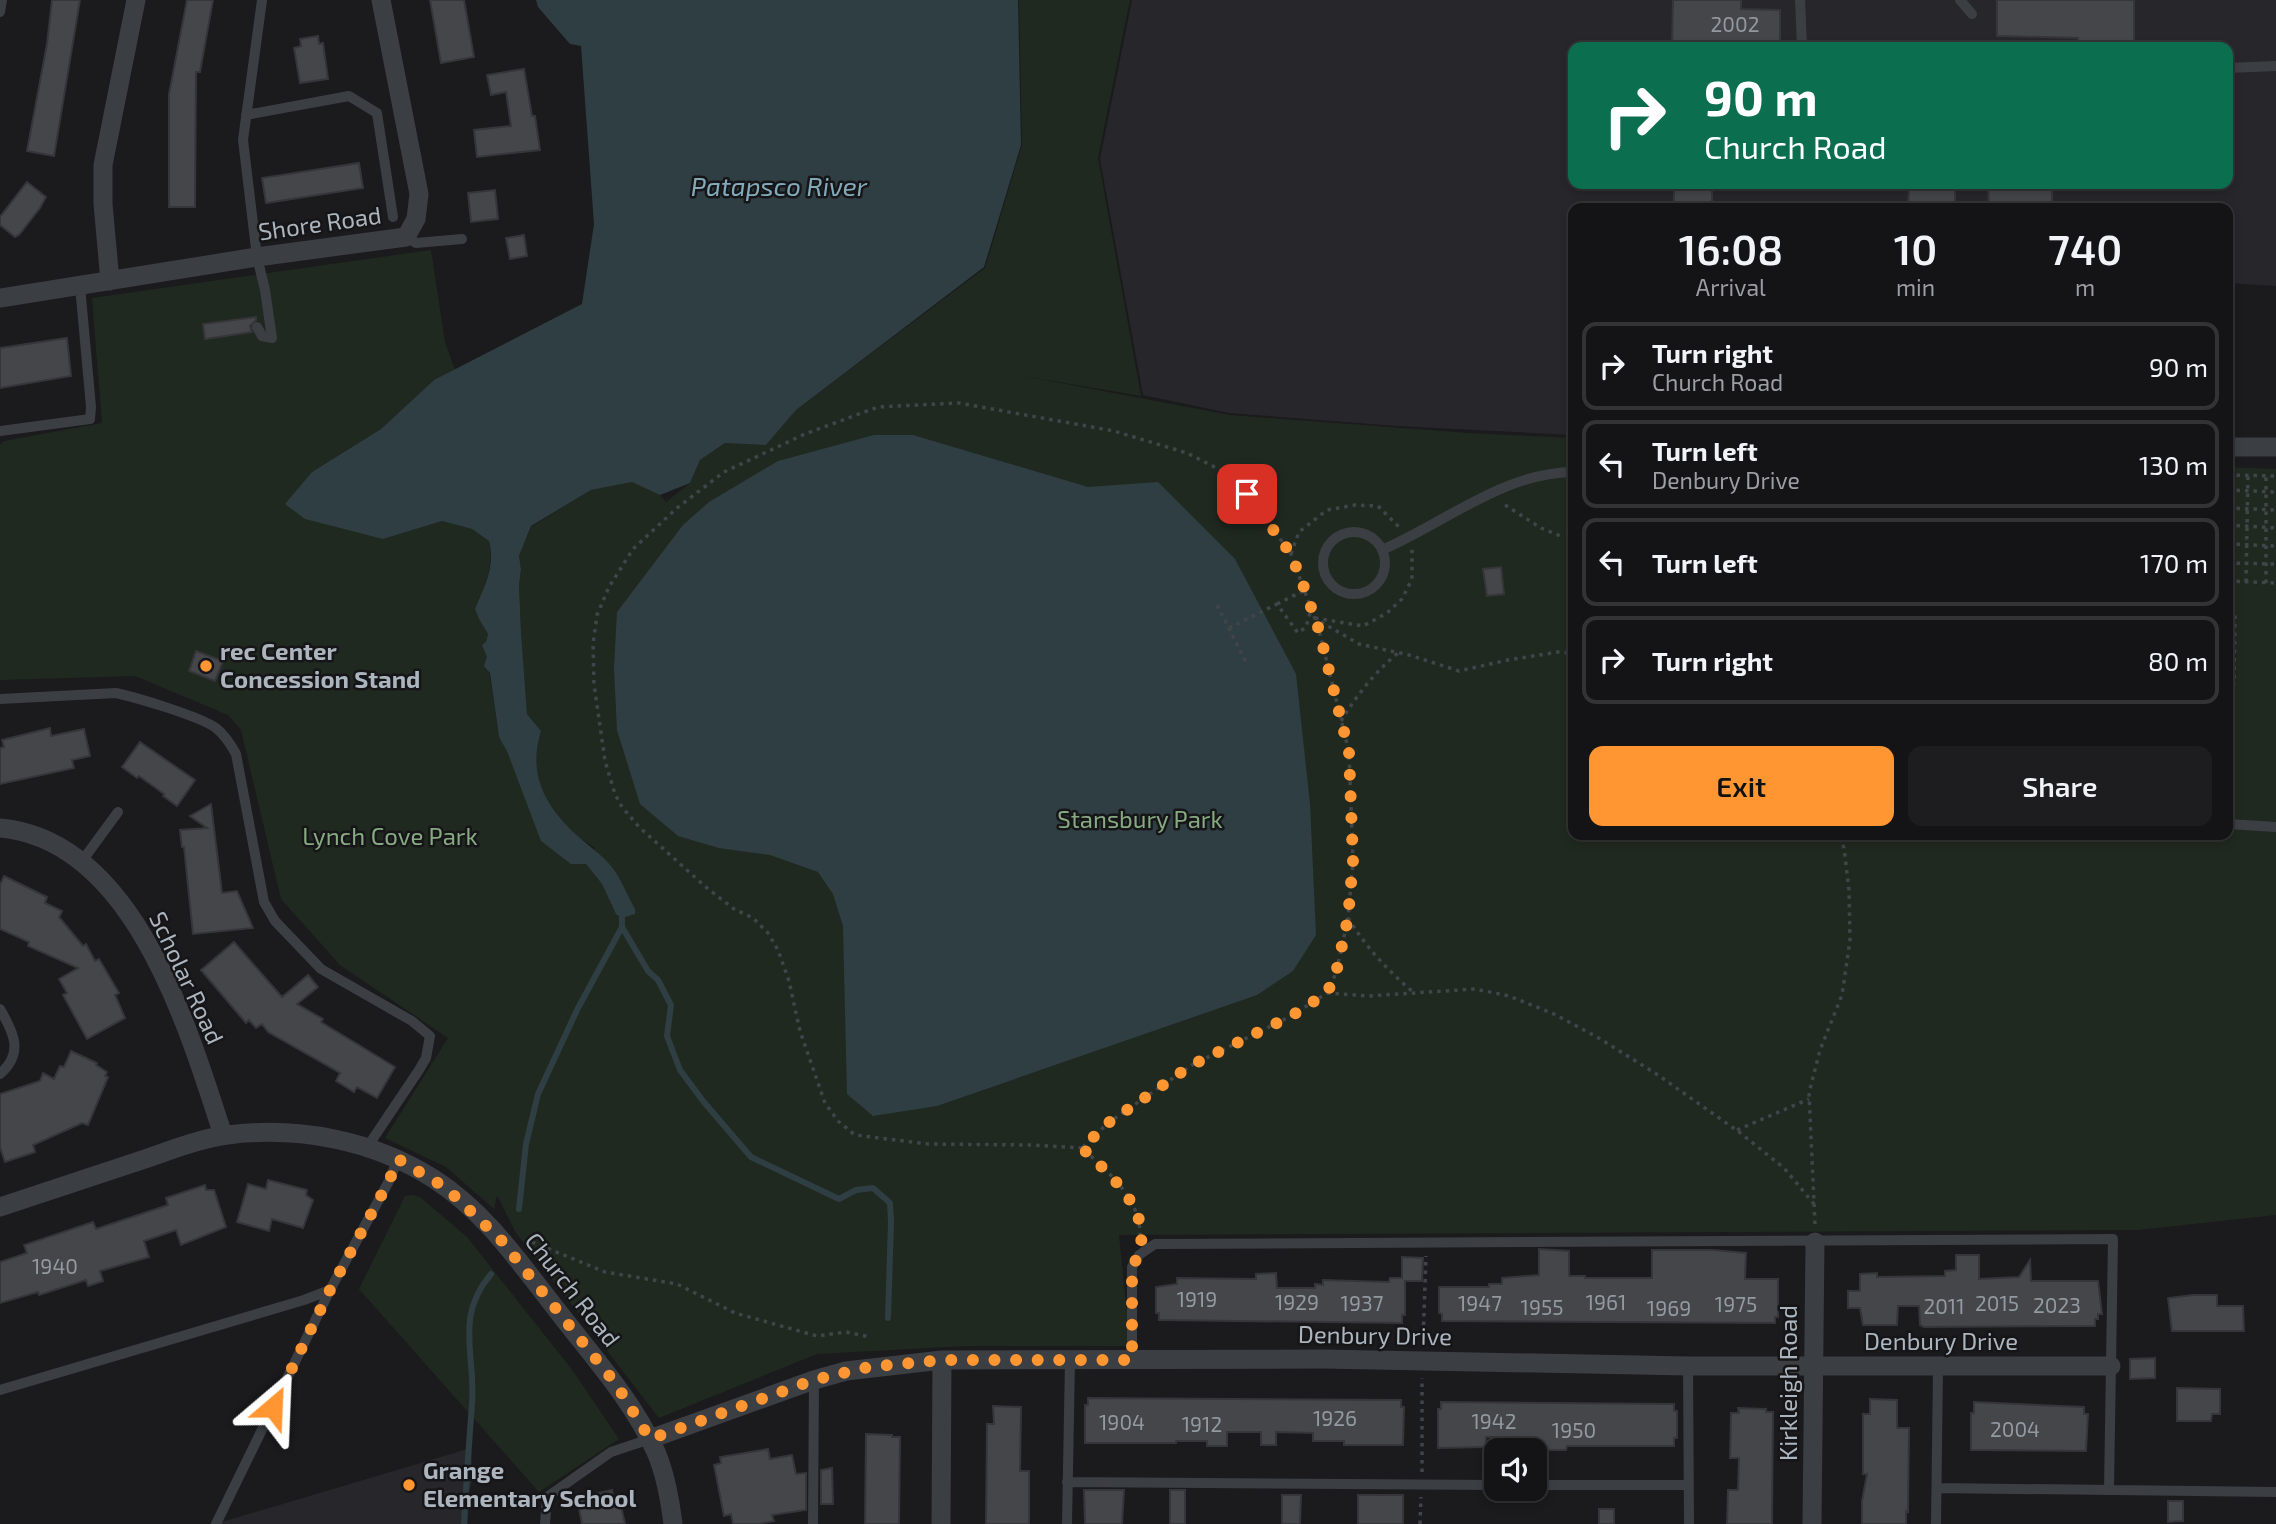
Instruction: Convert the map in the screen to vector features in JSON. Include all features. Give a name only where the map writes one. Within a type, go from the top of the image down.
[{"type":"street","points":[[110,281],[103,204],[103,166],[136,0]]},
{"type":"street","name":"Shore Road","points":[[0,298],[257,257],[406,237],[416,219],[419,194],[381,0]]},
{"type":"street","points":[[2233,447],[2276,447]]},
{"type":"street","name":"Scholar Road","points":[[0,828],[14,829],[44,839],[71,853],[109,887],[131,918],[181,1014],[223,1135]]},
{"type":"street","name":"Church Road","points":[[0,1207],[223,1135],[262,1132],[296,1134],[369,1146],[398,1159],[442,1185],[501,1240],[616,1384],[657,1455],[668,1492],[673,1524]]},
{"type":"street","name":"Kirkleigh Road","points":[[1812,1524],[1815,1242]]},
{"type":"street","points":[[941,1524],[942,1360]]},
{"type":"street","name":"Denbury Drive","points":[[650,1439],[814,1380],[869,1367],[942,1360],[1422,1361],[1688,1366],[2111,1366]]},
{"type":"lane","points":[[0,12],[2,0]]},
{"type":"lane","points":[[257,327],[262,337],[272,338],[257,257],[243,140],[262,0]]},
{"type":"lane","points":[[1800,0],[1802,42]]},
{"type":"lane","points":[[1960,0],[1972,14]]},
{"type":"lane","points":[[2233,68],[2276,66]]},
{"type":"lane","points":[[246,115],[349,96],[377,113],[393,217]]},
{"type":"lane","points":[[406,237],[416,243],[462,239]]},
{"type":"lane","points":[[0,432],[90,419],[80,286]]},
{"type":"lane","points":[[1382,550],[1518,481],[1568,472]]},
{"type":"lane","points":[[1356,532],[1369,536],[1382,550],[1385,563],[1383,576],[1375,587],[1363,593],[1350,594],[1338,589],[1325,574],[1325,554],[1332,542],[1342,535],[1356,532]]},
{"type":"lane","points":[[0,699],[116,693],[135,697],[212,725],[224,734],[236,754],[264,902],[275,921],[321,969],[412,1021],[430,1036],[426,1058],[369,1146]]},
{"type":"lane","points":[[82,861],[118,812]]},
{"type":"lane","points":[[2233,824],[2276,827]]},
{"type":"lane","points":[[0,1009],[13,1038],[15,1051],[13,1061],[0,1074]]},
{"type":"lane","points":[[216,1524],[330,1290],[389,1181],[398,1159]]},
{"type":"lane","points":[[1132,1360],[1132,1267],[1139,1255],[1155,1244],[2113,1239],[2109,1490]]},
{"type":"lane","points":[[0,1390],[330,1290]]},
{"type":"lane","points":[[1067,1524],[1070,1360]]},
{"type":"lane","points":[[1688,1366],[1689,1524]]},
{"type":"lane","points":[[1936,1524],[1938,1367]]},
{"type":"lane","points":[[813,1524],[814,1380]]},
{"type":"lane","points":[[545,1524],[547,1497],[611,1452],[650,1439]]},
{"type":"lane","points":[[1068,1482],[1484,1485]]},
{"type":"lane","points":[[1547,1485],[1689,1485]]},
{"type":"lane","points":[[1937,1488],[2276,1492]]},
{"type":"path","points":[[1082,1148],[1108,1123],[1192,1065],[1291,1016],[1327,993],[1336,973],[1348,918],[1353,861],[1349,752],[1315,618],[1291,554],[1234,477],[1187,453],[1114,431],[959,404],[878,407],[805,434],[724,472],[677,508],[633,548],[609,587],[597,615],[593,644],[594,684],[605,761],[615,794],[639,827],[687,871],[734,909],[752,918],[768,933],[778,950],[789,981],[800,1031],[825,1103],[838,1121],[855,1135],[880,1139],[928,1144],[1082,1148],[1121,1186],[1134,1206],[1141,1227],[1139,1255]]},
{"type":"path","points":[[2233,475],[2276,476]]},
{"type":"path","points":[[2246,582],[2248,475]]},
{"type":"path","points":[[2266,476],[2266,583]]},
{"type":"path","points":[[2233,490],[2276,492]]},
{"type":"path","points":[[1495,510],[1506,504],[1541,528],[1563,537]]},
{"type":"path","points":[[1291,554],[1298,532],[1327,510],[1355,505],[1378,506],[1396,522],[1413,552],[1412,579],[1402,599],[1387,613],[1363,626],[1332,623],[1315,618]]},
{"type":"path","points":[[2233,508],[2276,510]]},
{"type":"path","points":[[2233,526],[2276,528]]},
{"type":"path","points":[[2233,544],[2276,546]]},
{"type":"path","points":[[2233,562],[2276,564]]},
{"type":"path","points":[[2233,581],[2276,583]]},
{"type":"path","points":[[1229,628],[1305,590]]},
{"type":"path","points":[[1277,604],[1298,633],[1306,627],[1311,608]]},
{"type":"path","points":[[1217,605],[1245,663]]},
{"type":"path","points":[[2233,614],[2233,684]]},
{"type":"path","points":[[1315,618],[1359,644],[1459,671],[1508,660],[1568,653]]},
{"type":"path","points":[[1341,721],[1361,690],[1398,653]]},
{"type":"path","points":[[1815,1242],[1810,1098],[1820,1050],[1842,995],[1850,940],[1849,890],[1841,840]]},
{"type":"path","points":[[1348,918],[1365,944],[1387,969],[1413,992]]},
{"type":"path","points":[[1327,993],[1368,996],[1475,989],[1509,996],[1553,1014],[1597,1037],[1648,1069],[1737,1130],[1783,1168],[1814,1204]]},
{"type":"path","points":[[1737,1130],[1810,1098]]},
{"type":"path","points":[[532,1242],[605,1272],[677,1284],[735,1313],[817,1336],[846,1332],[870,1337]]},
{"type":"path","points":[[1420,1524],[1427,1243]]},
{"type":"shaded area","points":[[1132,0],[2276,0],[2276,286],[2233,283],[2233,203],[1568,203],[1568,435],[1397,426],[1229,413],[1143,395],[1100,159]]},
{"type":"shaded area","name":"Grange Elementary School","points":[[471,1448],[473,1476],[469,1494],[468,1524],[215,1524]]},
{"type":"green space","name":"Stansbury Park","points":[[1019,0],[1130,0],[1098,158],[1141,396],[1018,375],[1230,415],[1568,438],[1568,840],[2233,840],[2233,467],[2276,469],[2276,1215],[2138,1230],[1119,1235],[1130,1346],[966,1346],[817,1354],[659,1418],[516,1233],[497,1195],[494,1209],[446,1167],[385,1138],[448,1038],[340,965],[281,899],[241,730],[228,715],[135,676],[0,680],[0,445],[4,441],[102,423],[92,298],[431,250],[445,342],[455,370],[434,380],[381,429],[312,472],[383,539],[442,521],[472,529],[489,541],[490,568],[475,609],[488,634],[487,657],[499,737],[602,884],[616,914],[594,847],[581,839],[555,814],[540,787],[536,747],[541,731],[527,714],[519,585],[519,556],[531,527],[591,490],[632,482],[660,495],[666,502],[690,483],[700,460],[725,443],[766,445],[796,410],[985,268],[1022,145]]},
{"type":"green space","points":[[405,1196],[420,1197],[467,1237],[573,1371],[619,1439],[539,1492],[359,1289]]},
{"type":"water","name":"Patapsco River","points":[[536,0],[1018,0],[1021,145],[984,267],[796,410],[766,445],[725,443],[700,460],[690,483],[660,495],[632,482],[591,490],[531,526],[519,556],[519,585],[527,714],[541,731],[536,762],[538,776],[542,790],[557,814],[618,876],[635,909],[635,914],[622,918],[616,914],[602,884],[586,864],[571,864],[541,841],[507,751],[499,737],[490,673],[484,666],[487,657],[482,645],[488,634],[475,609],[490,568],[489,541],[472,529],[442,521],[383,539],[305,519],[285,504],[312,472],[381,429],[434,380],[582,304],[594,224],[581,46],[570,44],[538,7]]},
{"type":"water","points":[[874,435],[913,435],[1088,487],[1158,482],[1235,559],[1296,674],[1310,804],[1316,935],[1293,971],[1257,995],[937,1106],[873,1116],[847,1094],[843,926],[833,894],[818,872],[770,855],[719,848],[678,836],[640,804],[617,730],[614,669],[617,612],[683,525],[709,502],[778,461]]},
{"type":"building","points":[[52,0],[80,0],[54,156],[27,151],[47,44]]},
{"type":"building","points":[[187,0],[213,0],[200,72],[196,72],[195,207],[169,207],[169,94]]},
{"type":"building","points":[[430,0],[464,0],[474,57],[441,63]]},
{"type":"building","points":[[1673,0],[1741,0],[1741,9],[1780,10],[1780,42],[1672,42]]},
{"type":"building","points":[[1997,0],[2134,0],[2134,42],[2078,42],[2078,38],[1997,36]]},
{"type":"building","points":[[318,36],[319,44],[323,43],[328,79],[300,83],[294,48],[301,46],[300,39]]},
{"type":"building","points":[[524,69],[540,150],[477,157],[474,130],[511,126],[506,92],[491,95],[487,75]]},
{"type":"building","points":[[359,163],[363,188],[266,203],[262,178]]},
{"type":"building","points":[[27,182],[46,197],[15,237],[0,225],[0,217]]},
{"type":"building","points":[[1674,189],[1712,189],[1712,203],[1674,203]]},
{"type":"building","points":[[1909,189],[1955,190],[1955,203],[1908,203]]},
{"type":"building","points":[[1988,189],[2052,189],[2052,203],[1989,203]]},
{"type":"building","points":[[495,190],[498,219],[471,222],[468,193]]},
{"type":"building","points":[[524,235],[527,256],[510,259],[506,238]]},
{"type":"building","points":[[256,317],[250,326],[252,332],[205,339],[203,324]]},
{"type":"building","points":[[67,338],[71,376],[0,388],[0,348]]},
{"type":"building","points":[[1501,567],[1504,594],[1487,596],[1483,569]]},
{"type":"building","name":"rec Center Concession Stand","points":[[196,651],[223,661],[215,681],[189,671]]},
{"type":"building","points":[[50,728],[51,736],[84,729],[90,756],[72,760],[74,768],[0,784],[0,748],[4,747],[2,740]]},
{"type":"building","points":[[140,742],[195,780],[177,806],[139,776],[137,778],[122,767]]},
{"type":"building","points":[[211,804],[222,893],[237,891],[253,928],[193,934],[180,830],[207,828],[190,816]]},
{"type":"building","points":[[4,876],[47,897],[45,903],[62,911],[59,917],[83,946],[86,944],[95,961],[99,959],[119,993],[115,995],[125,1018],[87,1039],[63,995],[67,993],[59,979],[78,968],[28,946],[29,942],[0,929],[0,885]]},
{"type":"building","points":[[234,942],[282,997],[308,975],[318,987],[297,1004],[323,1019],[321,1022],[395,1067],[377,1098],[357,1087],[354,1092],[336,1081],[340,1073],[268,1032],[262,1024],[256,1028],[249,1020],[246,1023],[201,970]]},
{"type":"building","points":[[71,1051],[97,1063],[96,1065],[107,1072],[105,1076],[108,1077],[88,1125],[82,1123],[33,1145],[35,1152],[5,1162],[0,1147],[0,1094],[40,1081],[43,1073],[54,1079],[60,1066],[64,1067]]},
{"type":"building","points":[[268,1180],[307,1190],[306,1195],[313,1200],[303,1228],[272,1219],[269,1231],[237,1222],[248,1184],[266,1189]]},
{"type":"building","points":[[205,1185],[206,1190],[214,1190],[226,1227],[181,1245],[176,1230],[144,1241],[149,1257],[100,1271],[103,1281],[88,1286],[86,1280],[39,1295],[38,1292],[0,1303],[0,1262],[27,1253],[24,1245],[93,1222],[96,1229],[168,1205],[166,1198]]},
{"type":"building","points":[[1539,1249],[1569,1251],[1569,1276],[1585,1278],[1652,1278],[1652,1250],[1746,1253],[1745,1279],[1778,1279],[1778,1317],[1775,1317],[1775,1323],[1442,1321],[1442,1314],[1439,1313],[1439,1287],[1489,1287],[1489,1284],[1502,1284],[1502,1278],[1539,1275]]},
{"type":"building","points":[[1956,1255],[1979,1255],[1979,1279],[2019,1277],[2030,1260],[2031,1281],[2098,1281],[2102,1314],[2098,1314],[2098,1319],[2095,1319],[2095,1326],[1924,1327],[1920,1325],[1919,1306],[1898,1306],[1897,1325],[1863,1325],[1860,1308],[1848,1308],[1848,1291],[1860,1291],[1860,1274],[1877,1273],[1877,1277],[1945,1276],[1945,1271],[1956,1270]]},
{"type":"building","points":[[1402,1257],[1423,1258],[1422,1281],[1405,1281],[1405,1315],[1402,1315],[1402,1323],[1159,1320],[1159,1313],[1156,1313],[1156,1287],[1177,1284],[1177,1278],[1256,1279],[1256,1274],[1276,1273],[1277,1288],[1315,1288],[1315,1284],[1323,1285],[1323,1280],[1389,1282],[1390,1278],[1402,1278]]},
{"type":"building","points":[[2217,1295],[2217,1306],[2243,1306],[2244,1331],[2172,1331],[2168,1298]]},
{"type":"building","points":[[2155,1358],[2155,1378],[2130,1379],[2130,1359]]},
{"type":"building","points":[[2177,1388],[2220,1389],[2220,1414],[2212,1414],[2211,1421],[2177,1421]]},
{"type":"building","points":[[1088,1398],[1401,1400],[1401,1407],[1404,1407],[1403,1445],[1344,1445],[1344,1441],[1313,1441],[1313,1433],[1276,1432],[1276,1445],[1261,1445],[1261,1432],[1227,1432],[1227,1446],[1207,1446],[1207,1441],[1085,1443],[1085,1405],[1088,1405]]},
{"type":"building","points":[[1870,1399],[1897,1400],[1897,1428],[1909,1428],[1906,1524],[1862,1524],[1862,1501],[1867,1474],[1863,1474],[1863,1414],[1870,1414]]},
{"type":"building","points":[[1441,1402],[1674,1404],[1674,1411],[1677,1411],[1677,1438],[1674,1438],[1674,1446],[1567,1446],[1566,1450],[1547,1450],[1547,1438],[1486,1437],[1484,1447],[1438,1448],[1438,1409],[1441,1409]]},
{"type":"building","points":[[1974,1402],[2084,1407],[2084,1414],[2088,1414],[2086,1451],[1971,1450],[1971,1413],[1974,1413]]},
{"type":"building","points":[[993,1406],[1021,1407],[1020,1471],[1029,1471],[1029,1524],[986,1524],[987,1424],[994,1424]]},
{"type":"building","points":[[1738,1408],[1766,1409],[1766,1412],[1773,1412],[1772,1524],[1727,1524],[1728,1490],[1738,1490],[1739,1458],[1730,1458],[1731,1413],[1739,1413]]},
{"type":"building","points":[[866,1434],[900,1437],[899,1524],[865,1524]]},
{"type":"building","points":[[768,1449],[770,1459],[792,1455],[796,1474],[806,1473],[806,1510],[772,1515],[774,1521],[733,1524],[731,1514],[724,1516],[714,1465],[721,1463],[720,1457]]},
{"type":"building","points":[[832,1468],[833,1504],[821,1504],[821,1470]]},
{"type":"building","points":[[612,1490],[615,1507],[621,1506],[625,1524],[582,1524],[577,1498]]},
{"type":"building","points":[[1084,1490],[1124,1490],[1122,1524],[1085,1524]]},
{"type":"building","points":[[1170,1490],[1185,1490],[1185,1524],[1170,1524]]},
{"type":"building","points":[[1282,1495],[1301,1495],[1300,1524],[1282,1524]]},
{"type":"building","points":[[1358,1495],[1403,1495],[1403,1524],[1358,1524]]},
{"type":"building","points":[[2168,1501],[2183,1501],[2183,1521],[2168,1522]]},
{"type":"building","points":[[1599,1509],[1614,1509],[1614,1524],[1599,1524]]},
{"type":"waterway","points":[[519,1209],[526,1144],[538,1094],[578,1008],[622,927],[622,918]]},
{"type":"waterway","points":[[622,927],[648,971],[658,980],[671,1005],[667,1036],[680,1070],[751,1157],[839,1199],[856,1190],[873,1188],[890,1203],[888,1318]]},
{"type":"waterway","points":[[464,1524],[472,1404],[470,1321],[480,1290],[491,1274]]},
{"type":"place","name":"rec Center Concession Stand","points":[[206,666]]},
{"type":"place","name":"Grange Elementary School","points":[[409,1485]]},
{"type":"route","points":[[273,1407],[398,1159],[446,1188],[501,1240],[616,1384],[650,1439],[814,1380],[869,1367],[942,1360],[1132,1360],[1131,1278],[1132,1267],[1139,1255],[1141,1227],[1134,1206],[1121,1186],[1082,1148],[1108,1123],[1192,1065],[1291,1016],[1327,993],[1336,973],[1348,918],[1353,861],[1349,752],[1319,630],[1291,554],[1247,494]]},
{"type":"park label","name":"Lynch Cove Park","points":[[390,837]]}]
